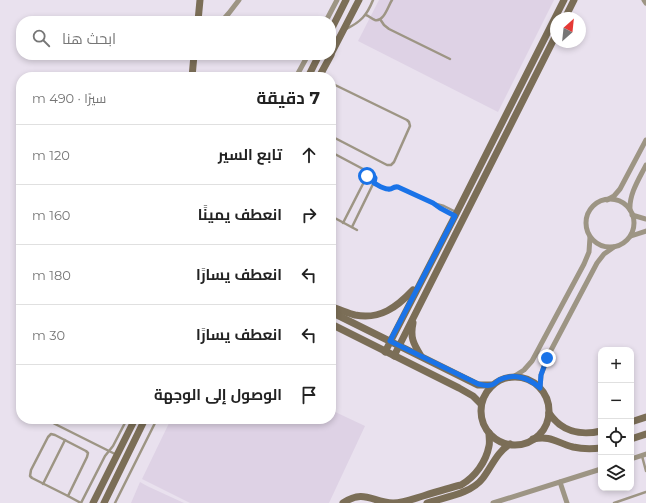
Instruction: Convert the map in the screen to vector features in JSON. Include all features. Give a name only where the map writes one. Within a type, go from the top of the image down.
[{"type":"street","points":[[198,16],[200,0]]},
{"type":"street","points":[[226,16],[239,0]]},
{"type":"street","points":[[328,16],[336,0]]},
{"type":"street","points":[[336,20],[346,0]]},
{"type":"street","points":[[336,45],[359,0]]},
{"type":"street","points":[[384,352],[456,214],[564,0]]},
{"type":"street","points":[[568,12],[574,0]]},
{"type":"street","points":[[394,356],[550,47]]},
{"type":"street","points":[[192,72],[194,60]]},
{"type":"street","points":[[299,72],[305,60]]},
{"type":"street","points":[[310,72],[316,60]]},
{"type":"street","points":[[322,72],[328,60]]},
{"type":"street","points":[[513,377],[527,368],[532,361],[584,264],[589,252],[590,237],[587,227],[590,211],[597,204],[614,196],[620,189],[646,140]]},
{"type":"street","points":[[631,236],[634,226],[631,213],[631,198],[646,166]]},
{"type":"street","points":[[607,200],[622,203],[631,213],[646,219]]},
{"type":"street","points":[[540,388],[541,375],[549,354],[604,254],[614,247],[624,243],[631,236],[646,231]]},
{"type":"street","points":[[590,237],[598,244],[614,247]]},
{"type":"street","points":[[336,309],[355,315],[364,316],[380,314],[396,306],[420,283]]},
{"type":"street","points":[[336,314],[478,384],[492,385]]},
{"type":"street","points":[[414,316],[412,337],[414,345],[422,357]]},
{"type":"street","points":[[336,327],[473,396],[481,404]]},
{"type":"street","points":[[513,377],[525,378],[530,381],[540,388],[547,399],[549,412],[544,428],[537,436],[526,443],[510,444],[499,441],[489,433],[481,414],[481,404],[485,394],[492,385],[505,378],[513,377]]},
{"type":"street","points":[[549,412],[555,421],[574,432],[586,434],[598,432]]},
{"type":"street","points":[[634,421],[646,417]]},
{"type":"street","points":[[93,503],[118,455],[130,424]]},
{"type":"street","points":[[104,503],[144,424]]},
{"type":"street","points":[[343,503],[355,497],[361,496],[371,497],[392,503],[403,502],[468,481],[482,463],[489,447],[489,433]]},
{"type":"street","points":[[634,438],[646,434]]},
{"type":"street","points":[[533,439],[549,438],[572,447],[588,449],[598,448]]},
{"type":"street","points":[[427,503],[464,492],[474,487],[483,478],[502,450],[510,444]]},
{"type":"street","points":[[634,458],[644,455]]},
{"type":"street","points":[[493,503],[598,470]]},
{"type":"street","points":[[560,482],[567,503]]},
{"type":"lane","points":[[344,30],[357,24],[366,15],[373,0]]},
{"type":"lane","points":[[366,15],[375,20],[380,19],[384,16],[392,0]]},
{"type":"lane","points":[[380,19],[389,29],[450,59]]},
{"type":"lane","points":[[336,85],[407,120],[410,126],[394,162],[391,165],[336,138]]},
{"type":"lane","points":[[336,155],[363,169],[375,178],[374,183],[352,227]]},
{"type":"lane","points":[[343,223],[366,178],[371,174]]},
{"type":"lane","points":[[374,183],[388,189],[396,186],[433,203],[444,206],[456,214]]},
{"type":"lane","points":[[336,219],[357,230]]},
{"type":"lane","points":[[55,424],[118,455]]},
{"type":"lane","points":[[68,496],[88,455],[86,451],[65,440],[53,434],[49,435],[31,470],[30,476],[81,503],[106,454],[128,424]]},
{"type":"lane","points":[[115,503],[154,424]]},
{"type":"lane","points":[[43,484],[65,440]]},
{"type":"lane","points":[[644,455],[646,471]]},
{"type":"lane","points":[[614,503],[646,492]]},
{"type":"shaded area","points":[[379,0],[554,0],[498,112],[358,41]]},
{"type":"shaded area","points":[[336,412],[365,426],[329,503],[190,503],[142,479],[169,424],[336,424]]},
{"type":"shaded area","points":[[140,482],[147,486],[184,503],[131,503]]},
{"type":"route","points":[[367,176],[371,174],[373,175],[375,178],[374,183],[387,189],[392,189],[396,186],[433,203],[455,216],[390,341],[482,385],[492,385],[505,378],[519,377],[525,378],[540,388],[541,375],[547,358]]}]
